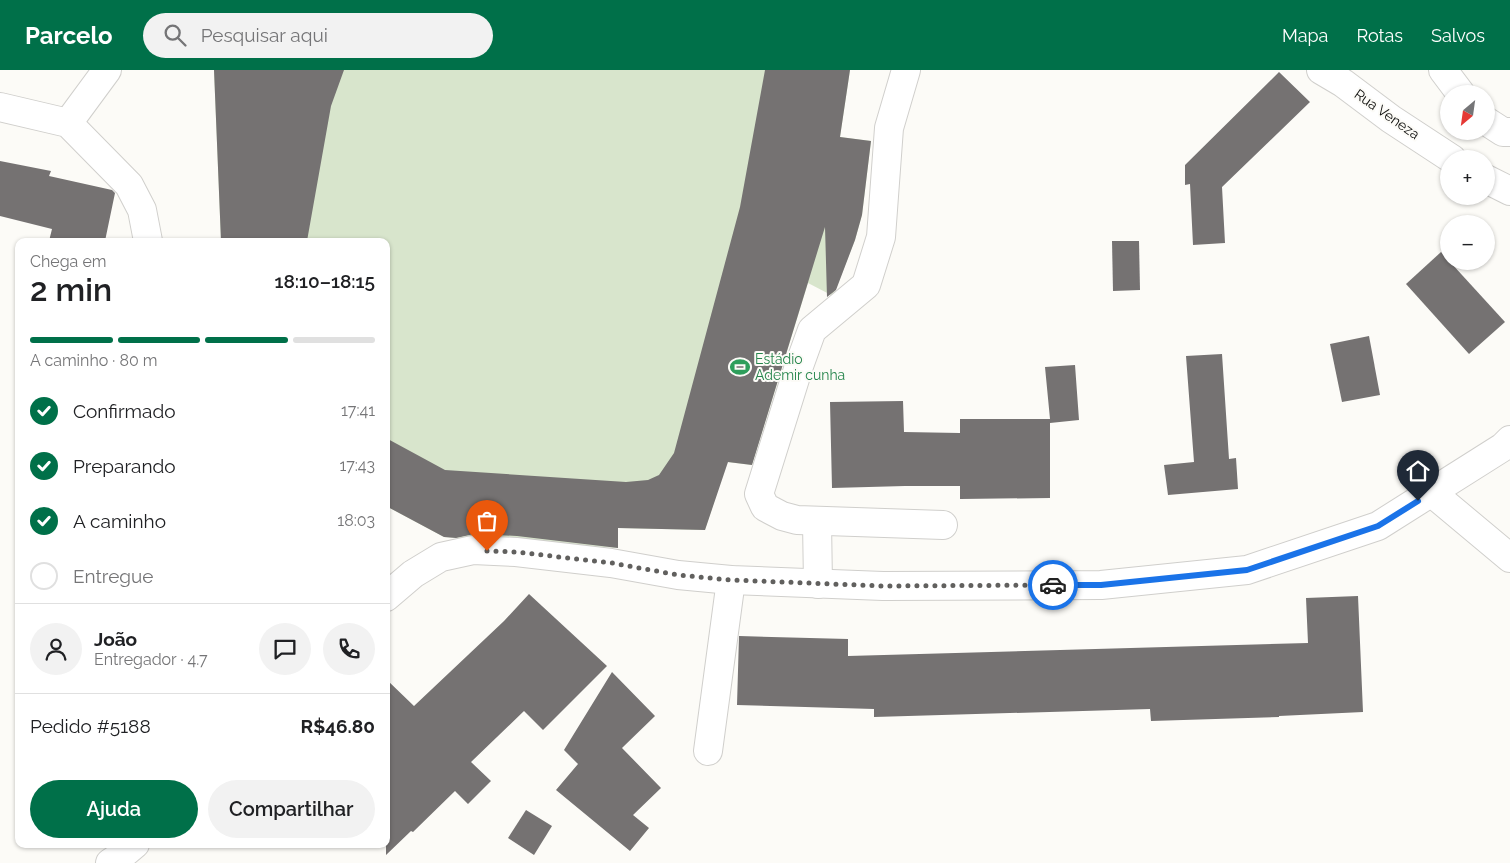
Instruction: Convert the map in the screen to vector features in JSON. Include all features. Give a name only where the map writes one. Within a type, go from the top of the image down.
[{"type":"street","points":[[68,123],[107,70]]},
{"type":"street","points":[[906,70],[888,128],[881,238],[866,285],[812,330],[759,494],[765,507],[782,516],[797,520],[943,525]]},
{"type":"street","name":"Rua Veneza","points":[[1321,70],[1343,83],[1391,119],[1440,151]]},
{"type":"street","points":[[1443,70],[1454,85]]},
{"type":"street","points":[[0,107],[68,123],[129,185],[142,210],[147,238]]},
{"type":"street","points":[[1495,127],[1503,132],[1510,132]]},
{"type":"street","points":[[1495,184],[1510,191]]},
{"type":"street","points":[[390,594],[413,574],[441,557],[473,550],[516,552],[612,563],[678,575],[731,580],[883,586],[1101,585],[1247,570],[1378,526],[1503,447],[1510,440]]},
{"type":"street","points":[[1431,492],[1510,558]]},
{"type":"street","points":[[817,522],[818,584]]},
{"type":"street","points":[[708,751],[731,580]]},
{"type":"street","points":[[110,863],[130,848]]},
{"type":"green space","points":[[214,70],[850,70],[840,137],[871,141],[862,215],[855,240],[833,296],[808,283],[752,465],[727,462],[705,530],[618,528],[618,548],[444,537],[390,508],[390,238],[221,238]]},
{"type":"building","points":[[214,70],[344,70],[331,106],[308,238],[221,238]]},
{"type":"building","name":"Estádio Ademir cunha","points":[[765,70],[850,70],[840,137],[871,141],[862,215],[855,240],[836,290],[827,297],[825,227],[752,465],[728,462],[705,530],[618,528],[618,548],[517,536],[474,534],[456,538],[444,537],[390,508],[390,440],[445,470],[626,482],[648,480],[659,475],[674,453],[740,207]]},
{"type":"building","points":[[1279,72],[1310,102],[1222,187],[1225,243],[1193,245],[1190,184],[1185,185],[1185,165]]},
{"type":"building","points":[[0,161],[51,171],[49,176],[112,190],[115,193],[106,238],[50,238],[52,229],[0,216]]},
{"type":"building","points":[[1112,241],[1139,241],[1140,290],[1113,291]]},
{"type":"building","points":[[1440,253],[1440,270],[1457,270],[1505,322],[1469,354],[1406,284]]},
{"type":"building","points":[[1369,336],[1380,395],[1342,402],[1330,344]]},
{"type":"building","points":[[1222,354],[1229,459],[1236,458],[1238,489],[1168,495],[1164,465],[1194,462],[1186,356]]},
{"type":"building","points":[[1075,365],[1079,420],[1050,423],[1050,498],[960,499],[960,486],[832,488],[830,402],[903,401],[904,432],[960,433],[960,419],[1050,419],[1045,367]]},
{"type":"building","points":[[529,594],[607,666],[543,730],[524,711],[471,762],[491,781],[468,804],[455,791],[386,855],[386,848],[390,848],[390,683],[414,706],[504,621]]},
{"type":"building","points":[[1358,596],[1363,712],[1151,721],[1150,709],[874,717],[874,709],[737,705],[739,636],[848,639],[848,656],[1308,643],[1306,598]]},
{"type":"building","points":[[612,672],[655,716],[622,748],[661,788],[633,815],[649,828],[630,851],[556,790],[578,764],[564,750]]},
{"type":"building","points":[[526,810],[552,826],[534,855],[508,838]]},
{"type":"way so far","points":[[487,551],[516,552],[612,563],[678,575],[731,580],[883,586],[1053,585]]},
{"type":"place","name":"Estádio Ademir cunha","points":[[740,367]]},
{"type":"route","points":[[1053,585],[1101,585],[1247,570],[1378,526],[1418,501]]}]
